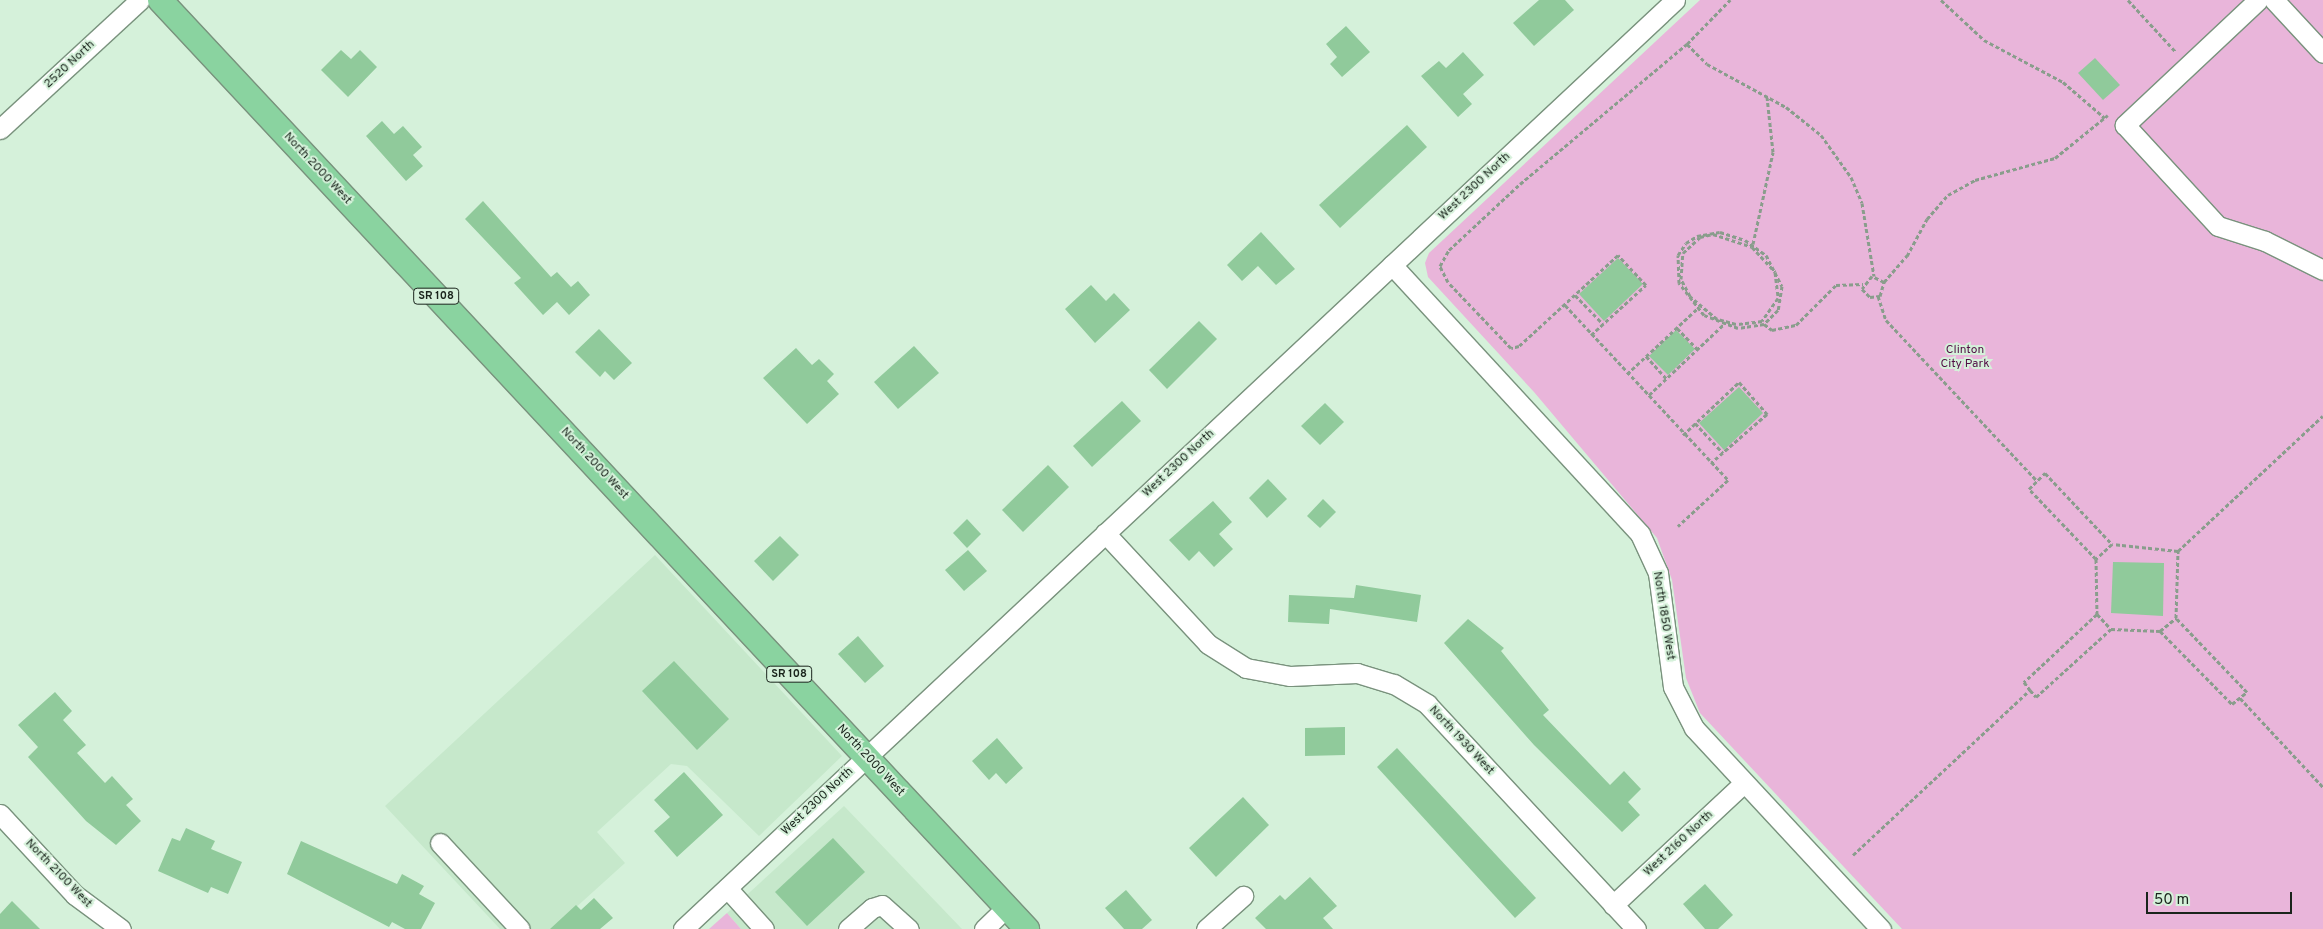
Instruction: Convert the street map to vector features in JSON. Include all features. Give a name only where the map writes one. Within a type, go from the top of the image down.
[{"type":"main road","name":"North 2000 West","points":[[160,0],[1027,929]]},
{"type":"street","name":"2520 North","points":[[0,130],[140,0]]},
{"type":"street","name":"West 2300 North","points":[[683,929],[1675,0]]},
{"type":"street","points":[[2258,0],[2125,125],[2218,226],[2265,241],[2323,270]]},
{"type":"street","points":[[2274,0],[2323,53]]},
{"type":"street","name":"North 1850 West","points":[[1392,265],[1640,534],[1658,573],[1674,687],[1694,728],[1881,929]]},
{"type":"street","name":"North 1930 West","points":[[1105,533],[1208,644],[1246,668],[1290,676],[1357,673],[1394,684],[1427,704],[1636,929]]},
{"type":"street","name":"West 2160 North","points":[[1613,905],[1744,783]]},
{"type":"street","name":"North 2100 West","points":[[0,814],[75,894],[120,929]]},
{"type":"street","points":[[440,843],[520,929]]},
{"type":"street","points":[[727,888],[764,929]]},
{"type":"street","points":[[1206,929],[1243,896]]},
{"type":"street","points":[[848,929],[872,908],[882,906],[903,927]]},
{"type":"street","points":[[984,929],[1007,907]]},
{"type":"path","points":[[1591,335],[1646,285],[1618,255],[1519,346],[1511,348],[1448,282],[1440,266],[1449,250],[1520,184],[1687,44],[1730,0]]},
{"type":"path","points":[[1941,0],[1984,40],[2063,82],[2105,118]]},
{"type":"path","points":[[2128,0],[2177,52],[2170,59]]},
{"type":"path","points":[[1687,44],[1726,76],[1767,96],[1821,135],[1851,177],[1862,203],[1874,276],[1884,282]]},
{"type":"path","points":[[1753,244],[1773,152],[1767,96]]},
{"type":"path","points":[[2037,481],[1886,320],[1878,296],[1884,282],[1948,195],[1976,180],[2047,162],[2112,111]]},
{"type":"path","points":[[1720,232],[1753,244],[1774,265],[1782,286],[1778,310],[1764,324],[1738,328],[1723,325],[1698,308],[1679,283],[1678,255],[1686,244],[1697,236],[1720,232]]},
{"type":"path","points":[[1713,234],[1752,247],[1774,272],[1779,287],[1776,308],[1762,321],[1736,324],[1702,309],[1681,279],[1680,266],[1688,245],[1713,234]]},
{"type":"path","points":[[1764,324],[1772,330],[1796,325],[1824,292],[1836,285],[1863,284],[1874,276]]},
{"type":"path","points":[[1863,284],[1865,294],[1878,296]]},
{"type":"path","points":[[1575,295],[1603,324]]},
{"type":"path","points":[[1565,305],[1627,374],[1649,395],[1683,435],[1728,480],[1678,526]]},
{"type":"path","points":[[1627,374],[1698,308]]},
{"type":"path","points":[[1649,395],[1723,325]]},
{"type":"path","points":[[1677,328],[1697,350]]},
{"type":"path","points":[[1646,356],[1667,379]]},
{"type":"path","points":[[1683,435],[1739,382],[1767,414],[1711,463]]},
{"type":"path","points":[[2160,631],[2232,704],[2247,692],[2176,618],[2178,551],[2323,416]]},
{"type":"path","points":[[1695,423],[1723,453]]},
{"type":"path","points":[[2111,629],[2097,614],[2096,559],[2029,489],[2046,473],[2112,544],[2178,551]]},
{"type":"path","points":[[2096,559],[2112,544]]},
{"type":"path","points":[[2097,614],[2024,682],[2036,697],[2111,629],[2160,631],[2176,618]]},
{"type":"path","points":[[1853,855],[2030,690]]},
{"type":"path","points":[[2240,698],[2323,787]]},
{"type":"shaded area","points":[[655,555],[842,756],[759,836],[687,766],[671,764],[597,832],[625,863],[552,929],[500,929],[385,806]]},
{"type":"shaded area","points":[[844,806],[962,929],[741,929],[727,913]]},
{"type":"green space","name":"Clinton City Park","points":[[1700,0],[2323,0],[2323,929],[1902,929],[1700,713],[1686,678],[1672,580],[1657,538],[1534,392],[1428,277],[1425,263],[1429,253]]},
{"type":"green space","points":[[727,913],[741,929],[709,929]]},
{"type":"building","points":[[1539,0],[1565,0],[1574,10],[1534,46],[1513,23]]},
{"type":"building","points":[[1346,26],[1370,52],[1342,77],[1330,64],[1337,57],[1326,44]]},
{"type":"building","points":[[341,50],[351,59],[360,50],[377,67],[348,97],[321,70]]},
{"type":"building","points":[[1463,52],[1484,75],[1463,94],[1472,104],[1458,117],[1421,76],[1439,61],[1446,68]]},
{"type":"building","points":[[2095,58],[2120,85],[2103,100],[2078,73]]},
{"type":"building","points":[[382,121],[394,134],[403,126],[422,147],[413,155],[423,166],[406,181],[366,136]]},
{"type":"building","points":[[1407,125],[1427,147],[1340,228],[1319,205]]},
{"type":"building","points":[[483,201],[551,277],[557,272],[571,287],[578,281],[590,295],[569,315],[557,302],[543,315],[514,283],[521,278],[465,219]]},
{"type":"building","points":[[1261,232],[1295,269],[1276,285],[1258,266],[1242,281],[1227,265]]},
{"type":"building","points":[[1618,258],[1643,284],[1604,321],[1579,294]]},
{"type":"building","points":[[1091,285],[1106,301],[1114,293],[1130,310],[1095,343],[1065,309]]},
{"type":"building","points":[[1199,321],[1217,339],[1167,389],[1149,370]]},
{"type":"building","points":[[599,329],[632,363],[614,380],[605,371],[600,377],[575,352]]},
{"type":"building","points":[[1676,330],[1695,349],[1668,375],[1649,356]]},
{"type":"building","points":[[914,346],[939,373],[898,409],[874,382]]},
{"type":"building","points":[[796,348],[812,365],[819,359],[834,374],[827,381],[839,394],[807,424],[763,378]]},
{"type":"building","points":[[1739,387],[1763,413],[1724,450],[1699,423]]},
{"type":"building","points":[[1122,401],[1141,421],[1092,467],[1073,446]]},
{"type":"building","points":[[1325,403],[1344,422],[1320,445],[1301,426]]},
{"type":"building","points":[[1048,465],[1069,487],[1023,532],[1002,510]]},
{"type":"building","points":[[1268,479],[1287,499],[1267,518],[1249,498]]},
{"type":"building","points":[[1323,499],[1336,512],[1320,528],[1307,516]]},
{"type":"building","points":[[1213,501],[1232,522],[1219,534],[1233,549],[1214,567],[1199,551],[1189,561],[1169,540]]},
{"type":"building","points":[[967,519],[981,534],[967,548],[953,533]]},
{"type":"building","points":[[780,536],[799,555],[773,581],[754,561]]},
{"type":"building","points":[[968,550],[987,571],[964,591],[945,570]]},
{"type":"building","points":[[2113,562],[2164,563],[2163,616],[2111,613]]},
{"type":"building","points":[[1356,585],[1421,595],[1417,622],[1330,609],[1329,624],[1288,622],[1289,595],[1354,598]]},
{"type":"building","points":[[1468,619],[1504,648],[1501,651],[1549,710],[1543,715],[1610,785],[1624,771],[1641,789],[1628,802],[1640,815],[1622,832],[1534,745],[1444,643]]},
{"type":"building","points":[[858,636],[884,666],[865,683],[838,654]]},
{"type":"building","points":[[674,661],[729,719],[697,750],[642,691]]},
{"type":"building","points":[[55,692],[72,711],[63,720],[86,745],[77,753],[105,783],[112,776],[133,799],[126,805],[141,821],[116,845],[86,821],[28,757],[38,747],[18,725]]},
{"type":"building","points":[[1345,727],[1345,755],[1305,756],[1305,728]]},
{"type":"building","points":[[997,738],[1023,768],[1006,784],[996,773],[989,780],[972,761]]},
{"type":"building","points":[[1397,748],[1536,898],[1515,918],[1377,767]]},
{"type":"building","points":[[684,772],[723,815],[677,857],[654,831],[670,817],[654,800]]},
{"type":"building","points":[[1243,797],[1269,825],[1216,877],[1189,848]]},
{"type":"building","points":[[186,828],[215,841],[211,849],[242,862],[228,894],[211,887],[208,893],[158,871],[172,838],[180,841]]},
{"type":"building","points":[[833,838],[865,872],[807,926],[775,892]]},
{"type":"building","points":[[301,841],[397,884],[402,874],[424,886],[419,894],[435,903],[421,929],[405,929],[392,922],[389,927],[287,874]]},
{"type":"building","points":[[1310,877],[1337,906],[1323,918],[1333,929],[1266,929],[1255,918],[1280,895],[1285,900]]},
{"type":"building","points":[[1705,884],[1733,915],[1718,929],[1705,929],[1683,904]]},
{"type":"building","points":[[1126,890],[1152,920],[1142,929],[1124,929],[1105,908]]},
{"type":"building","points":[[594,898],[613,918],[600,929],[550,929],[576,905],[581,910]]},
{"type":"building","points":[[12,901],[40,929],[0,929],[0,914]]}]
